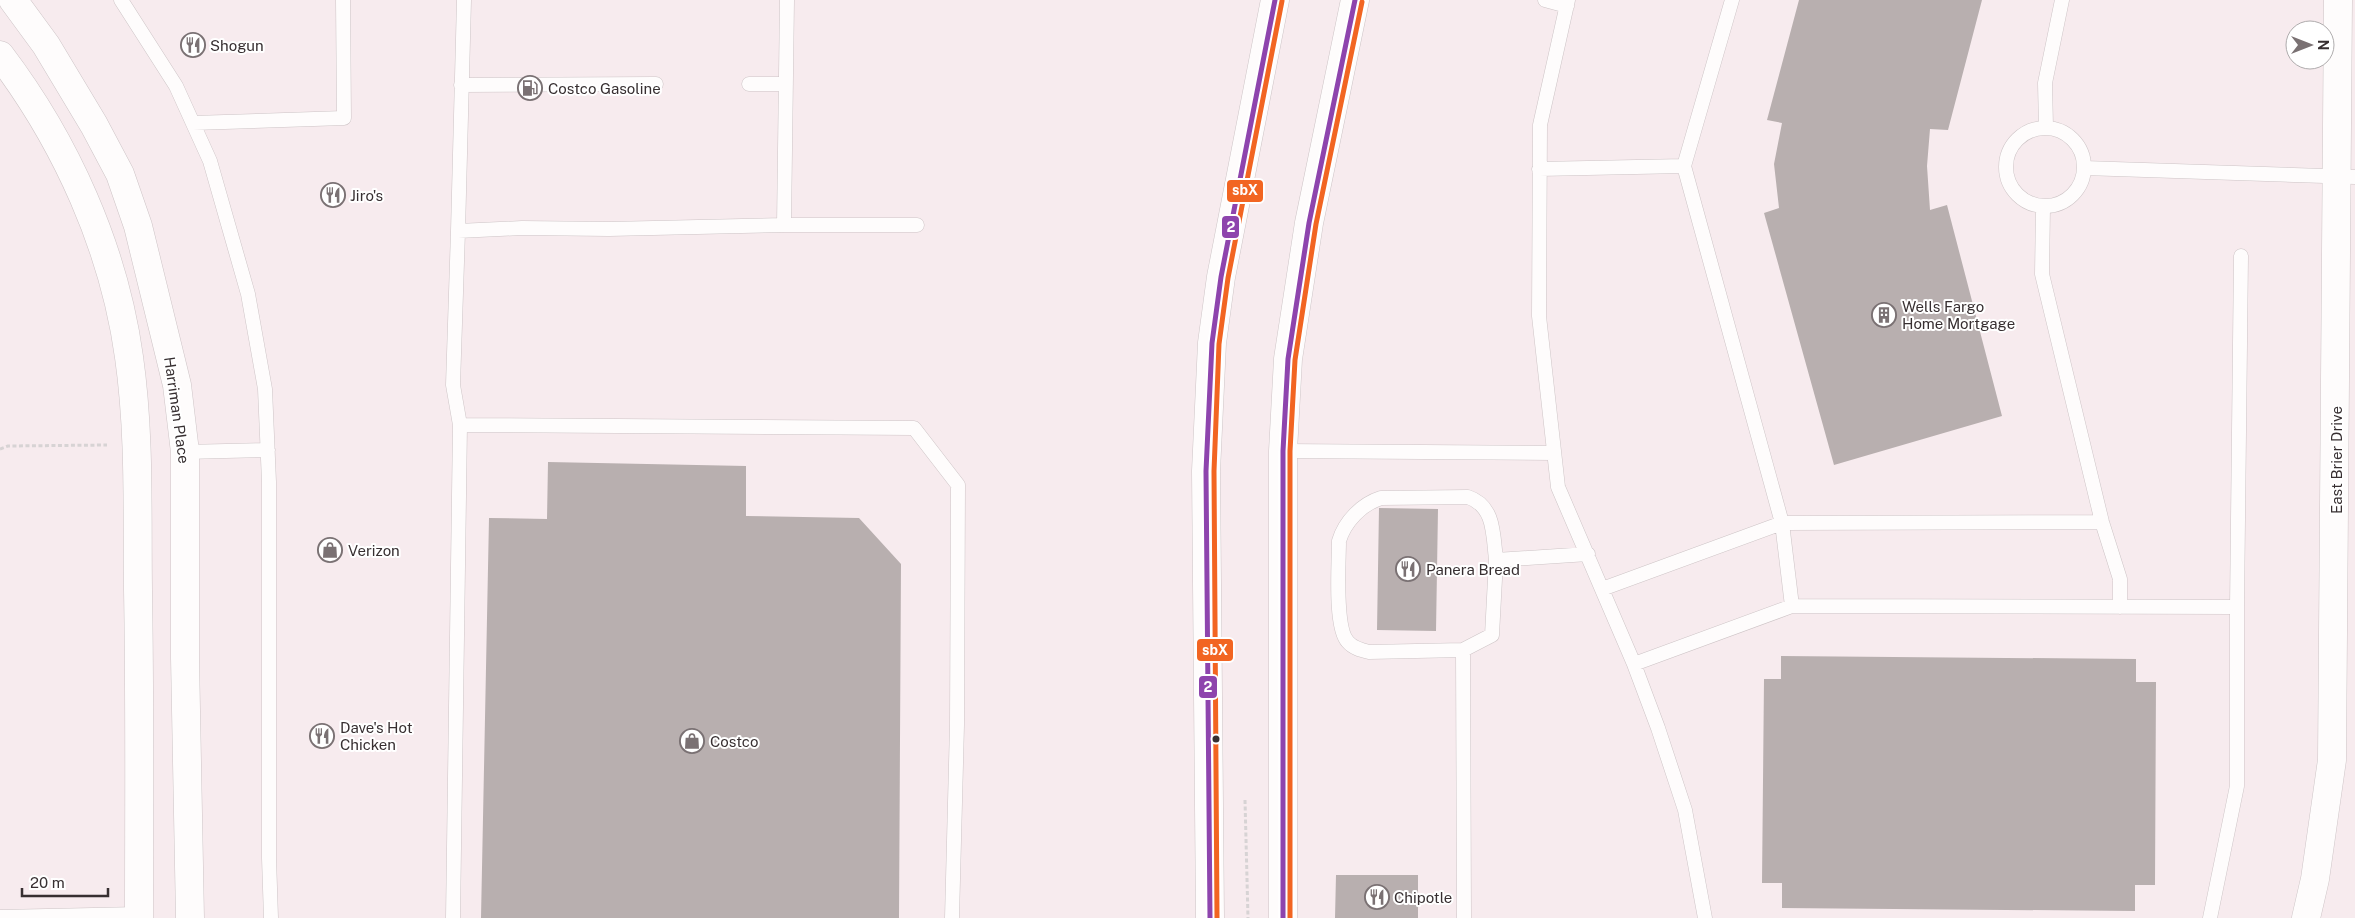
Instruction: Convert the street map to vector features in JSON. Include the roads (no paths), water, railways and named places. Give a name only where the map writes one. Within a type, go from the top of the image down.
[{"type":"street","name":"Harriman Place","points":[[13,0],[46,44],[94,125],[120,174],[138,226],[177,385],[185,452],[185,658],[190,918]]},
{"type":"street","points":[[1210,918],[1206,471],[1212,343],[1228,242],[1275,0]]},
{"type":"street","points":[[1282,918],[1283,451],[1288,359],[1298,285],[1355,0]]},
{"type":"street","name":"East Brier Drive","points":[[2306,918],[2315,879],[2332,760],[2346,177],[2338,0]]},
{"type":"street","points":[[0,55],[29,93],[72,173],[101,244],[118,300],[129,357],[135,423],[141,802],[139,916]]},
{"type":"lane","points":[[121,0],[176,86],[210,161],[248,294],[265,389],[268,450],[269,858],[271,918]]},
{"type":"lane","points":[[193,123],[344,118],[343,0]]},
{"type":"lane","points":[[453,918],[460,426],[453,385],[464,0]]},
{"type":"lane","points":[[784,225],[786,0]]},
{"type":"lane","points":[[1545,0],[1568,3],[1540,125],[1539,169],[1539,316],[1558,487],[1634,664],[1685,810],[1705,918]]},
{"type":"lane","points":[[1732,0],[1684,166],[1782,523],[1792,606]]},
{"type":"lane","points":[[2046,127],[2045,83],[2062,0]]},
{"type":"lane","points":[[461,85],[656,84]]},
{"type":"lane","points":[[749,84],[786,84]]},
{"type":"lane","points":[[2046,127],[2061,131],[2074,140],[2082,153],[2084,168],[2081,183],[2072,196],[2059,204],[2043,207],[2029,204],[2016,194],[2008,181],[2005,166],[2008,151],[2017,138],[2030,130],[2046,127]]},
{"type":"lane","points":[[1539,169],[1684,166]]},
{"type":"lane","points":[[2084,168],[2346,177]]},
{"type":"lane","points":[[2043,207],[2042,274],[2102,522],[2120,579],[2120,607]]},
{"type":"lane","points":[[458,231],[522,228],[609,230],[784,225],[917,225]]},
{"type":"lane","points":[[2210,918],[2237,786],[2236,607],[2241,256]]},
{"type":"lane","points":[[460,426],[914,428],[958,485],[957,725],[952,918]]},
{"type":"lane","points":[[185,452],[268,450]]},
{"type":"lane","points":[[1283,451],[1554,453]]},
{"type":"lane","points":[[1468,497],[1477,500],[1486,508],[1491,518],[1496,560],[1492,635],[1463,650],[1369,652],[1356,648],[1346,641],[1341,627],[1339,541],[1342,532],[1360,510],[1370,502],[1381,498],[1468,497]]},
{"type":"lane","points":[[1602,589],[1782,523],[2102,522]]},
{"type":"lane","points":[[1496,560],[1588,554]]},
{"type":"lane","points":[[1634,664],[1792,606],[2236,607]]},
{"type":"lane","points":[[1463,650],[1464,918]]},
{"type":"lane","points":[[0,917],[139,916]]},
{"type":"place","name":"Shogun","points":[[193,45]]},
{"type":"place","name":"Costco Gasoline","points":[[530,88]]},
{"type":"place","name":"Jiro's","points":[[333,195]]},
{"type":"place","name":"Wells Fargo Home Mortgage","points":[[1884,315]]},
{"type":"place","name":"Verizon","points":[[330,550]]},
{"type":"place","name":"Panera Bread","points":[[1408,569]]},
{"type":"place","name":"Dave's Hot Chicken","points":[[322,736]]},
{"type":"place","name":"Costco","points":[[692,741]]},
{"type":"place","name":"Chipotle","points":[[1377,897]]}]
